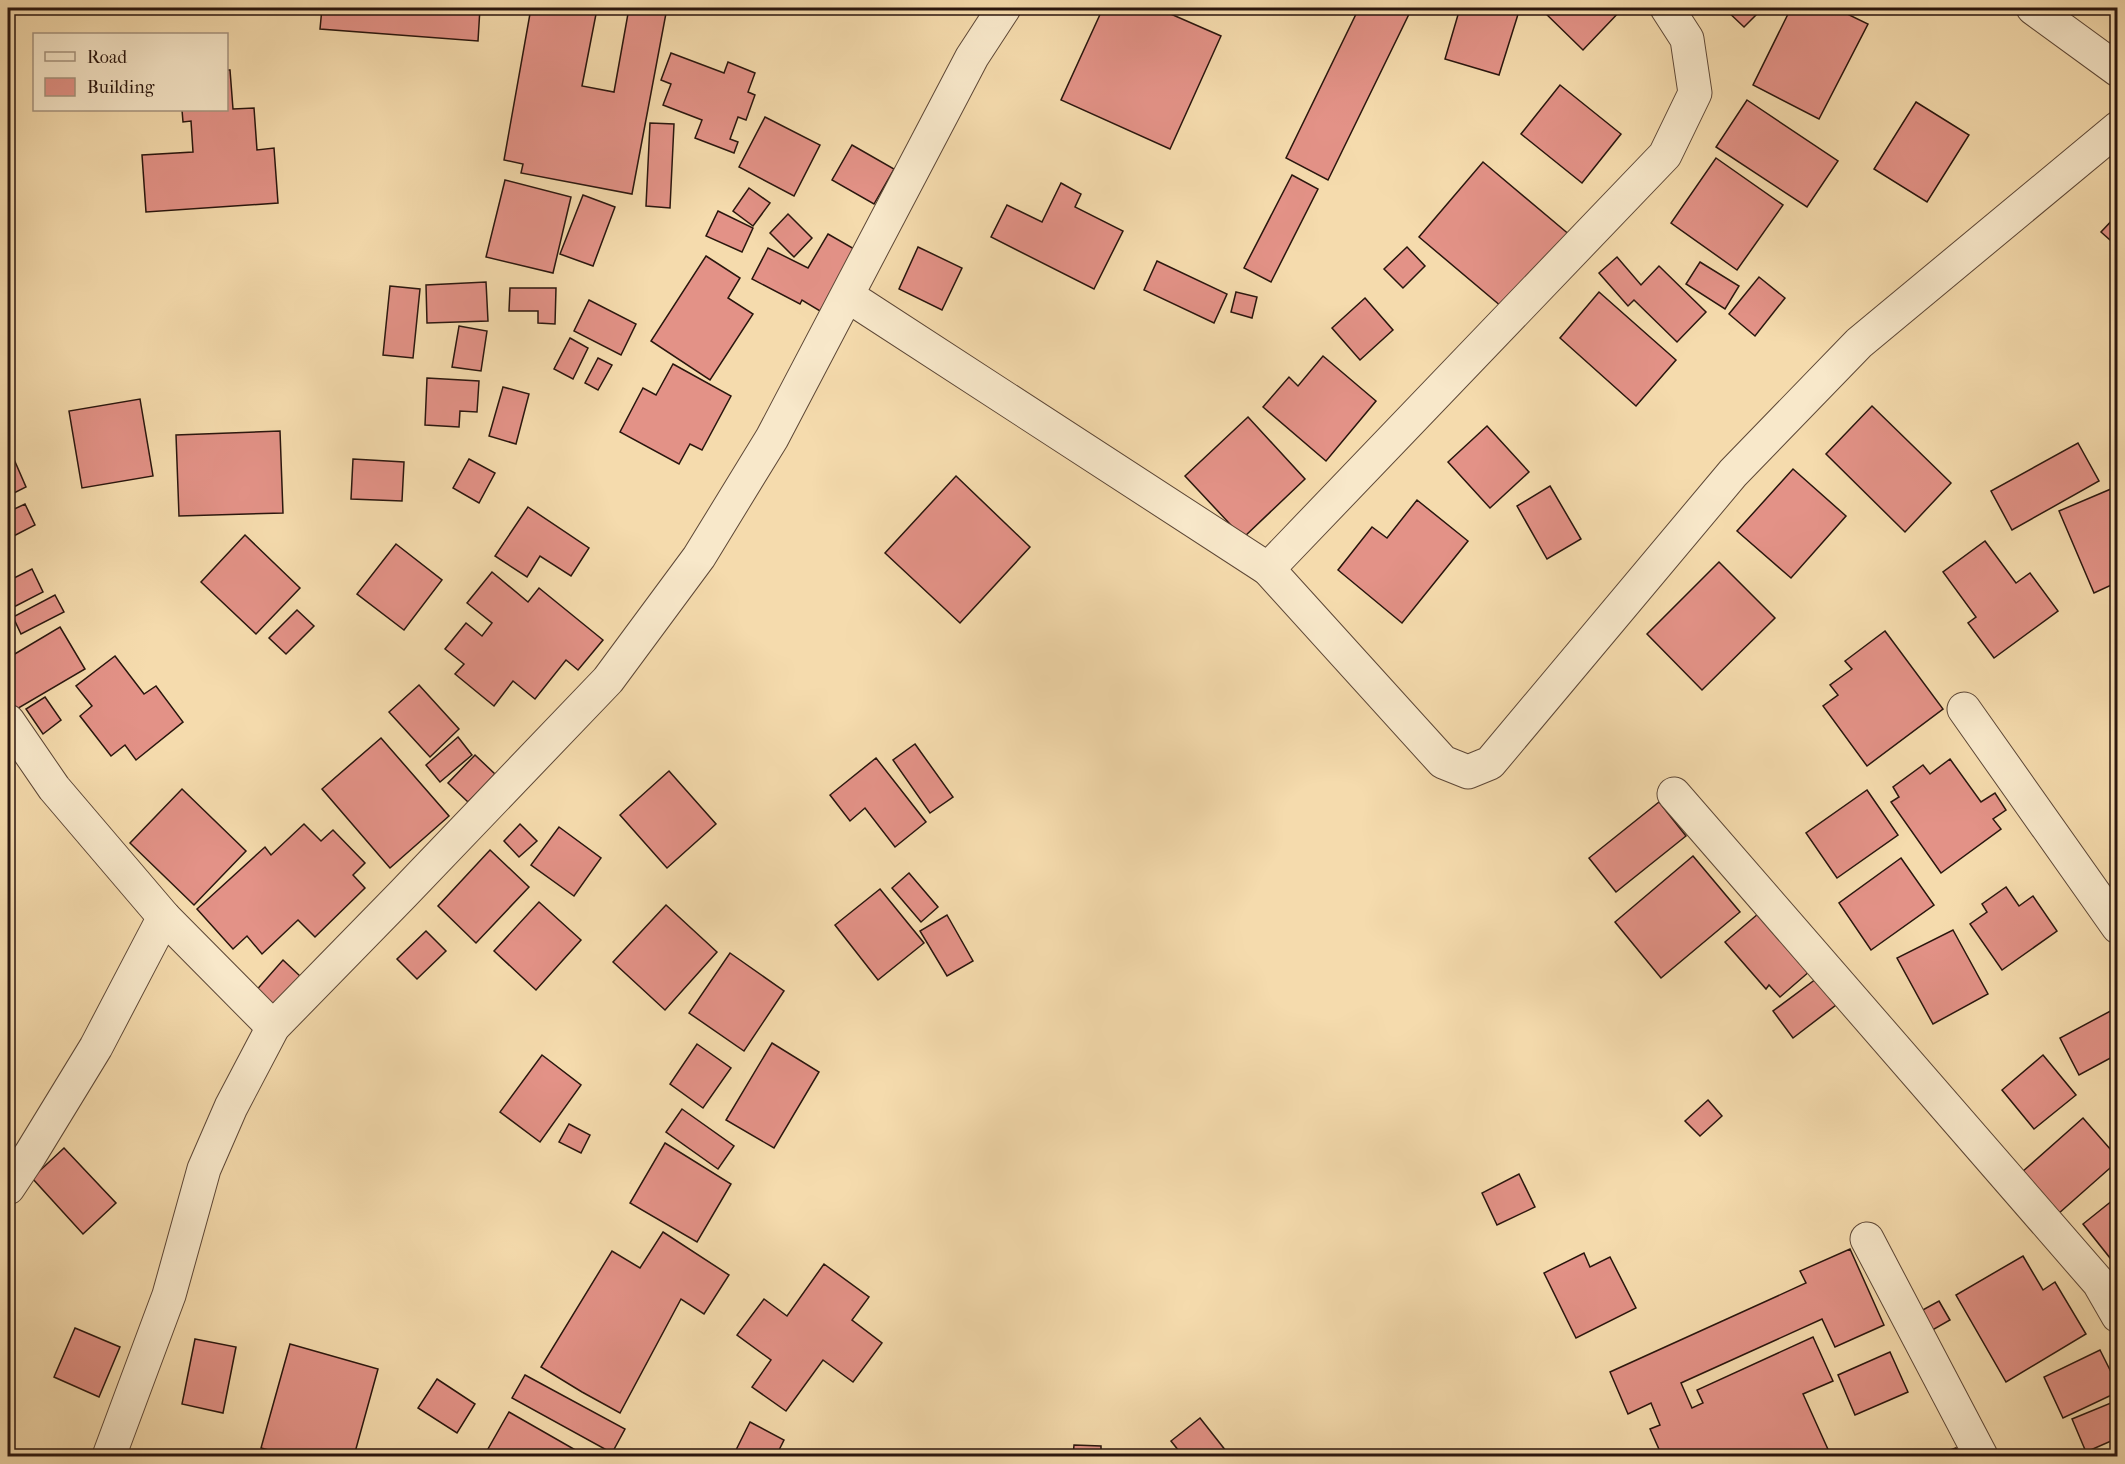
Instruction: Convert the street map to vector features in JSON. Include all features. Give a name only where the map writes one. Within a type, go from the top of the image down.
[{"type":"street","points":[[109,1456],[169,1295],[204,1168],[231,1107],[273,1027],[608,680],[699,557],[772,438],[972,57],[1004,8]]},
{"type":"street","points":[[1268,569],[1665,155],[1695,93],[1687,39],[1667,8]]},
{"type":"street","points":[[2033,8],[2118,70]]},
{"type":"street","points":[[848,296],[1268,569],[1443,762],[1468,772],[1490,764],[1733,473],[1859,343],[2118,128]]},
{"type":"street","points":[[1964,710],[2118,927]]},
{"type":"street","points":[[8,722],[54,788],[164,917],[273,1027]]},
{"type":"street","points":[[1674,794],[2099,1283],[2118,1316]]},
{"type":"street","points":[[8,1188],[96,1047],[164,917]]},
{"type":"street","points":[[1867,1239],[1981,1456]]},
{"type":"building","points":[[322,8],[480,8],[478,41],[320,29]]},
{"type":"building","points":[[531,8],[597,9],[582,86],[614,92],[629,8],[667,8],[632,194],[521,173],[523,164],[504,160]]},
{"type":"building","points":[[1103,8],[1157,8],[1221,36],[1170,149],[1061,100]]},
{"type":"building","points":[[1359,8],[1412,8],[1328,180],[1286,158]]},
{"type":"building","points":[[1460,8],[1520,8],[1499,75],[1445,59]]},
{"type":"building","points":[[1623,8],[1583,50],[1541,9]]},
{"type":"building","points":[[1724,8],[1763,8],[1744,27]]},
{"type":"building","points":[[1791,8],[1835,8],[1868,24],[1819,119],[1753,85]]},
{"type":"building","points":[[671,53],[724,73],[728,62],[755,73],[748,92],[755,95],[746,120],[738,117],[730,139],[738,142],[734,153],[695,138],[702,120],[663,105],[671,84],[661,80]]},
{"type":"building","points":[[228,70],[230,70],[233,109],[254,108],[257,150],[274,148],[278,203],[146,212],[142,155],[193,152],[191,121],[183,122],[182,111],[228,111]]},
{"type":"building","points":[[1560,85],[1621,134],[1582,183],[1521,134]]},
{"type":"building","points":[[1747,100],[1838,161],[1807,207],[1716,147]]},
{"type":"building","points":[[1916,102],[1969,135],[1927,202],[1874,169]]},
{"type":"building","points":[[765,117],[820,145],[794,196],[739,167]]},
{"type":"building","points":[[650,123],[674,124],[670,208],[646,206]]},
{"type":"building","points":[[852,145],[894,169],[874,204],[832,180]]},
{"type":"building","points":[[1716,158],[1783,205],[1737,270],[1671,223]]},
{"type":"building","points":[[1483,162],[1571,236],[1508,312],[1419,237]]},
{"type":"building","points":[[1292,175],[1318,189],[1271,282],[1244,268]]},
{"type":"building","points":[[505,180],[571,197],[553,273],[486,257]]},
{"type":"building","points":[[1061,183],[1081,194],[1075,207],[1123,231],[1094,289],[991,237],[1007,205],[1042,222]]},
{"type":"building","points":[[749,188],[770,203],[753,226],[733,211]]},
{"type":"building","points":[[583,195],[615,207],[593,266],[560,254]]},
{"type":"building","points":[[718,211],[753,228],[742,252],[706,236]]},
{"type":"building","points":[[788,214],[812,238],[794,257],[770,233]]},
{"type":"building","points":[[2118,214],[2118,247],[2101,232]]},
{"type":"building","points":[[828,234],[856,250],[820,311],[802,300],[800,304],[752,279],[768,248],[808,268]]},
{"type":"building","points":[[918,247],[962,268],[942,310],[899,289]]},
{"type":"building","points":[[1407,247],[1425,266],[1403,288],[1384,269]]},
{"type":"building","points":[[706,256],[740,278],[728,298],[753,314],[710,380],[651,341]]},
{"type":"building","points":[[1617,257],[1641,285],[1659,266],[1706,312],[1677,342],[1634,300],[1628,306],[1599,273]]},
{"type":"building","points":[[1157,261],[1227,294],[1214,323],[1144,290]]},
{"type":"building","points":[[1700,262],[1739,286],[1725,309],[1686,284]]},
{"type":"building","points":[[1759,277],[1785,298],[1755,336],[1729,314]]},
{"type":"building","points":[[486,282],[488,321],[427,323],[426,285]]},
{"type":"building","points":[[390,286],[420,289],[413,358],[383,355]]},
{"type":"building","points":[[510,288],[556,288],[555,324],[538,323],[538,311],[509,311]]},
{"type":"building","points":[[1236,292],[1257,297],[1252,318],[1231,312]]},
{"type":"building","points":[[1599,292],[1676,360],[1636,406],[1560,338]]},
{"type":"building","points":[[1365,298],[1393,330],[1360,360],[1332,328]]},
{"type":"building","points":[[589,300],[636,324],[621,355],[574,331]]},
{"type":"building","points":[[459,326],[487,331],[481,371],[452,367]]},
{"type":"building","points":[[570,338],[588,348],[573,379],[554,369]]},
{"type":"building","points":[[1323,356],[1376,401],[1326,461],[1263,407],[1289,377],[1298,386]]},
{"type":"building","points":[[598,358],[612,365],[598,390],[585,383]]},
{"type":"building","points":[[673,364],[731,396],[702,450],[690,444],[679,464],[620,432],[643,388],[656,395]]},
{"type":"building","points":[[427,378],[479,381],[477,412],[460,411],[459,427],[425,425]]},
{"type":"building","points":[[503,387],[529,394],[516,444],[489,436]]},
{"type":"building","points":[[140,399],[153,476],[82,488],[69,411]]},
{"type":"building","points":[[1872,406],[1951,483],[1905,532],[1826,454]]},
{"type":"building","points":[[1248,417],[1305,479],[1243,538],[1185,476]]},
{"type":"building","points":[[1487,426],[1529,472],[1490,508],[1448,462]]},
{"type":"building","points":[[280,431],[283,513],[179,516],[176,435]]},
{"type":"building","points":[[2078,443],[2099,481],[2012,530],[1991,491]]},
{"type":"building","points":[[13,457],[26,487],[8,496],[8,459]]},
{"type":"building","points":[[353,459],[404,462],[402,501],[351,499]]},
{"type":"building","points":[[469,459],[495,473],[479,503],[453,488]]},
{"type":"building","points":[[1793,469],[1846,516],[1791,578],[1737,531]]},
{"type":"building","points":[[956,476],[1030,547],[960,623],[885,553]]},
{"type":"building","points":[[1550,486],[1581,539],[1547,559],[1517,506]]},
{"type":"building","points":[[2118,486],[2118,582],[2094,593],[2059,511]]},
{"type":"building","points":[[1417,500],[1468,541],[1402,623],[1338,570],[1372,527],[1387,538]]},
{"type":"building","points":[[25,504],[35,525],[8,539],[8,512]]},
{"type":"building","points":[[528,507],[589,548],[571,576],[540,556],[527,577],[495,556]]},
{"type":"building","points":[[245,535],[300,588],[256,634],[201,582]]},
{"type":"building","points":[[1985,541],[2016,583],[2030,573],[2058,611],[1994,658],[1968,623],[1976,617],[1943,572]]},
{"type":"building","points":[[396,544],[442,580],[404,630],[357,594]]},
{"type":"building","points":[[1719,562],[1775,618],[1702,690],[1647,634]]},
{"type":"building","points":[[32,569],[43,592],[8,610],[8,581]]},
{"type":"building","points":[[492,572],[528,602],[539,588],[603,640],[578,670],[566,660],[535,699],[513,681],[494,706],[455,674],[464,664],[445,649],[466,623],[482,636],[492,623],[467,603]]},
{"type":"building","points":[[55,595],[64,612],[21,634],[13,617]]},
{"type":"building","points":[[297,610],[314,626],[286,654],[269,638]]},
{"type":"building","points":[[60,627],[85,669],[10,713],[8,709],[8,658]]},
{"type":"building","points":[[1885,631],[1943,709],[1867,766],[1823,706],[1838,695],[1830,685],[1852,669],[1845,661]]},
{"type":"building","points":[[115,656],[144,694],[156,686],[183,722],[136,760],[125,745],[111,756],[80,716],[92,706],[76,686]]},
{"type":"building","points":[[419,685],[459,729],[430,757],[389,712]]},
{"type":"building","points":[[45,697],[61,720],[43,734],[26,709]]},
{"type":"building","points":[[458,737],[472,755],[440,782],[426,765]]},
{"type":"building","points":[[381,738],[449,816],[390,868],[322,789]]},
{"type":"building","points":[[915,744],[953,797],[930,813],[893,760]]},
{"type":"building","points":[[475,755],[495,774],[468,802],[448,783]]},
{"type":"building","points":[[876,758],[926,822],[895,847],[865,808],[850,821],[830,795]]},
{"type":"building","points":[[1950,759],[1981,802],[1995,793],[2006,810],[1993,819],[2001,829],[1941,873],[1891,802],[1899,797],[1893,787],[1923,765],[1930,774]]},
{"type":"building","points":[[669,771],[716,824],[667,868],[620,815]]},
{"type":"building","points":[[182,789],[246,851],[194,905],[130,843]]},
{"type":"building","points":[[1867,790],[1898,835],[1837,878],[1806,833]]},
{"type":"building","points":[[1659,802],[1686,836],[1616,892],[1589,858]]},
{"type":"building","points":[[304,824],[321,841],[333,830],[365,863],[353,875],[365,888],[315,937],[298,920],[262,954],[247,936],[233,949],[197,909],[265,847],[271,855]]},
{"type":"building","points":[[520,824],[537,841],[519,857],[504,841]]},
{"type":"building","points":[[559,827],[601,858],[574,896],[531,865]]},
{"type":"building","points":[[490,850],[529,887],[476,943],[438,906]]},
{"type":"building","points":[[1693,856],[1740,912],[1661,978],[1615,922]]},
{"type":"building","points":[[1901,858],[1934,905],[1871,950],[1839,903]]},
{"type":"building","points":[[909,873],[938,907],[921,922],[892,888]]},
{"type":"building","points":[[2006,887],[2019,906],[2033,896],[2057,931],[2002,970],[1970,924],[1987,912],[1982,904]]},
{"type":"building","points":[[880,889],[924,943],[878,980],[835,925]]},
{"type":"building","points":[[539,902],[581,940],[536,990],[494,951]]},
{"type":"building","points":[[666,905],[717,952],[665,1010],[613,962]]},
{"type":"building","points":[[1765,908],[1810,971],[1780,997],[1769,985],[1766,989],[1725,942]]},
{"type":"building","points":[[947,915],[973,961],[947,976],[920,931]]},
{"type":"building","points":[[1953,930],[1988,994],[1933,1024],[1897,958]]},
{"type":"building","points":[[426,931],[446,951],[417,979],[397,959]]},
{"type":"building","points":[[730,953],[784,991],[744,1051],[689,1013]]},
{"type":"building","points":[[283,960],[300,976],[271,1010],[253,994]]},
{"type":"building","points":[[1816,979],[1836,1005],[1793,1038],[1773,1011]]},
{"type":"building","points":[[2118,1007],[2118,1054],[2079,1075],[2060,1038]]},
{"type":"building","points":[[772,1043],[819,1072],[774,1148],[726,1120]]},
{"type":"building","points":[[697,1044],[731,1068],[703,1108],[670,1084]]},
{"type":"building","points":[[542,1055],[581,1085],[540,1142],[500,1112]]},
{"type":"building","points":[[2043,1055],[2076,1095],[2034,1129],[2002,1090]]},
{"type":"building","points":[[1708,1100],[1722,1116],[1700,1136],[1685,1121]]},
{"type":"building","points":[[682,1109],[734,1146],[718,1169],[666,1132]]},
{"type":"building","points":[[2083,1118],[2118,1158],[2118,1161],[2058,1214],[2022,1172]]},
{"type":"building","points":[[569,1124],[590,1135],[581,1153],[559,1142]]},
{"type":"building","points":[[665,1143],[731,1184],[697,1242],[630,1203]]},
{"type":"building","points":[[64,1148],[116,1203],[83,1234],[32,1178]]},
{"type":"building","points":[[1519,1174],[1535,1207],[1497,1225],[1482,1193]]},
{"type":"building","points":[[2118,1196],[2118,1268],[2083,1224]]},
{"type":"building","points":[[663,1232],[729,1275],[704,1314],[681,1299],[620,1413],[541,1367],[612,1251],[640,1268]]},
{"type":"building","points":[[1850,1249],[1884,1325],[1835,1347],[1822,1319],[1681,1383],[1692,1408],[1703,1403],[1697,1390],[1813,1337],[1833,1381],[1803,1394],[1831,1456],[1662,1456],[1650,1429],[1660,1425],[1651,1403],[1628,1414],[1610,1372],[1806,1283],[1800,1271]]},
{"type":"building","points":[[1584,1253],[1590,1267],[1610,1257],[1636,1308],[1576,1338],[1544,1273]]},
{"type":"building","points":[[2023,1256],[2043,1290],[2055,1282],[2086,1334],[2006,1382],[1956,1295]]},
{"type":"building","points":[[824,1264],[869,1297],[852,1320],[882,1343],[853,1382],[823,1360],[786,1411],[752,1387],[771,1360],[737,1335],[764,1299],[787,1316]]},
{"type":"building","points":[[1939,1301],[1950,1320],[1929,1332],[1919,1312]]},
{"type":"building","points":[[75,1328],[120,1347],[99,1397],[54,1377]]},
{"type":"building","points":[[195,1339],[236,1347],[223,1413],[182,1404]]},
{"type":"building","points":[[290,1344],[378,1369],[354,1456],[291,1456],[261,1448]]},
{"type":"building","points":[[2100,1350],[2118,1386],[2118,1392],[2063,1418],[2044,1377]]},
{"type":"building","points":[[1890,1352],[1908,1392],[1855,1415],[1838,1375]]},
{"type":"building","points":[[525,1375],[625,1429],[612,1453],[512,1398]]},
{"type":"building","points":[[437,1379],[475,1404],[457,1433],[418,1408]]},
{"type":"building","points":[[2118,1400],[2118,1438],[2086,1452],[2072,1419]]},
{"type":"building","points":[[509,1412],[586,1456],[484,1456]]},
{"type":"building","points":[[1200,1418],[1226,1451],[1220,1456],[1183,1456],[1171,1441]]},
{"type":"building","points":[[750,1422],[784,1440],[776,1456],[733,1456]]},
{"type":"building","points":[[1074,1445],[1101,1446],[1101,1456],[1073,1456]]},
{"type":"building","points":[[1956,1448],[1959,1456],[1935,1455]]}]
